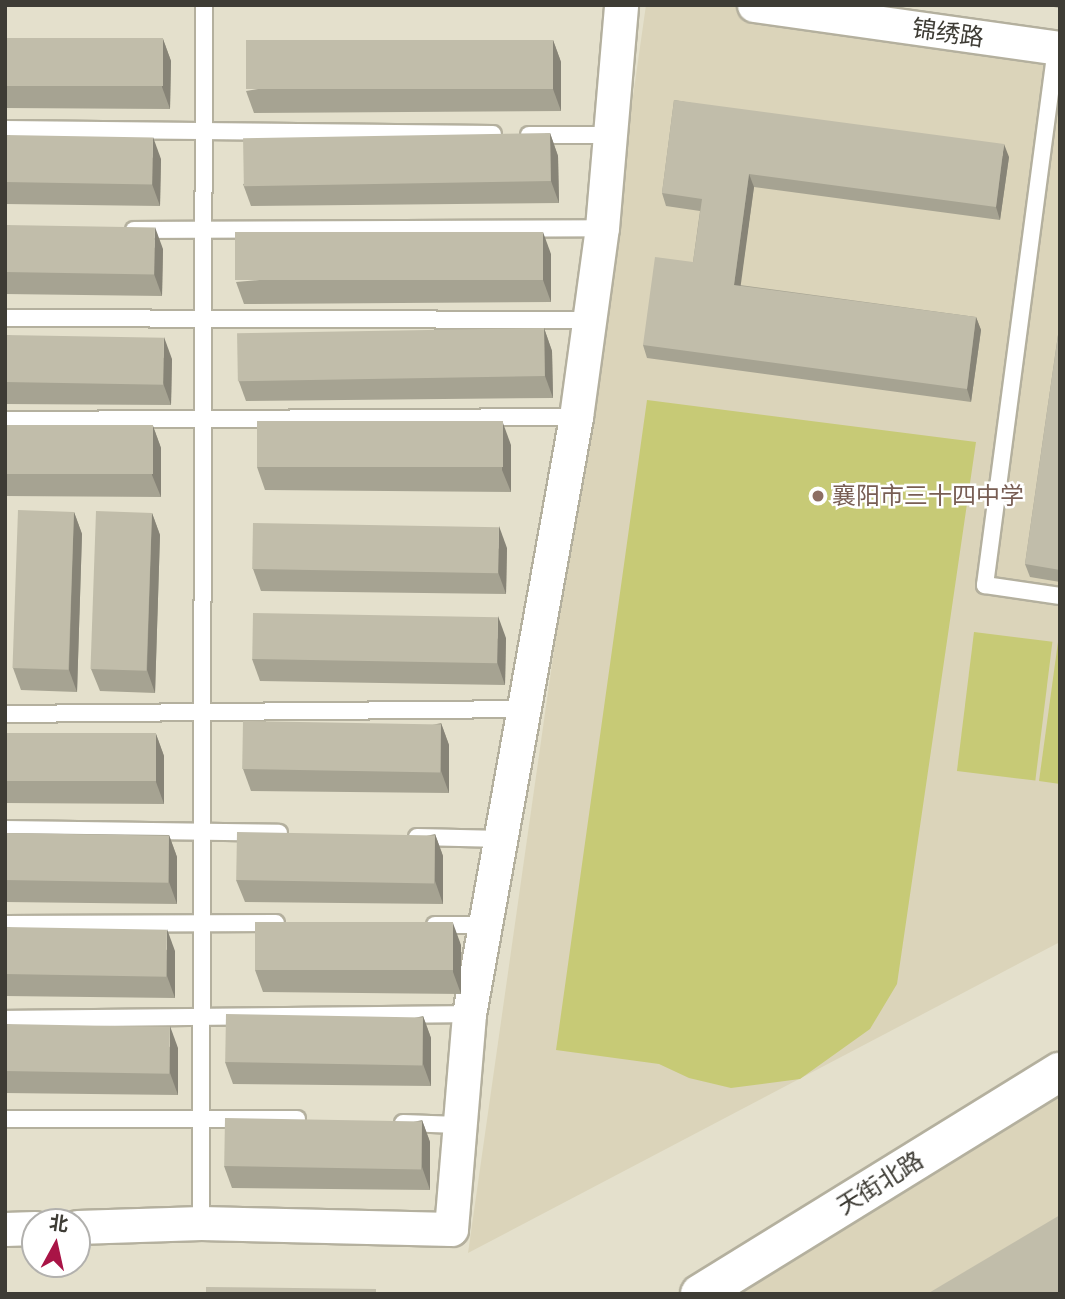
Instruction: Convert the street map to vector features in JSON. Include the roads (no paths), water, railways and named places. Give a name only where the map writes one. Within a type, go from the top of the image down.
[{"type":"street","points":[[91,1227],[201,1223],[452,1229],[469,1014],[503,839],[576,417],[602,228],[607,135],[621,5]]},
{"type":"street","name":"锦绣路","points":[[754,5],[913,16],[1058,48]]},
{"type":"street","name":"天街北路","points":[[700,1294],[1060,1072]]},
{"type":"lane","points":[[201,1223],[204,5]]},
{"type":"lane","points":[[1058,48],[985,585],[1060,596]]},
{"type":"lane","points":[[5,129],[607,135]]},
{"type":"lane","points":[[111,230],[602,228]]},
{"type":"lane","points":[[5,318],[588,320]]},
{"type":"lane","points":[[5,420],[576,417]]},
{"type":"lane","points":[[5,714],[524,709]]},
{"type":"lane","points":[[5,829],[298,833]]},
{"type":"lane","points":[[394,836],[503,839]]},
{"type":"lane","points":[[5,924],[296,923]]},
{"type":"lane","points":[[417,925],[485,925]]},
{"type":"lane","points":[[5,1019],[469,1014]]},
{"type":"lane","points":[[5,1119],[201,1116],[310,1120]]},
{"type":"lane","points":[[391,1122],[459,1125]]},
{"type":"place","name":"襄阳市三十四中学","points":[[818,496]]}]
